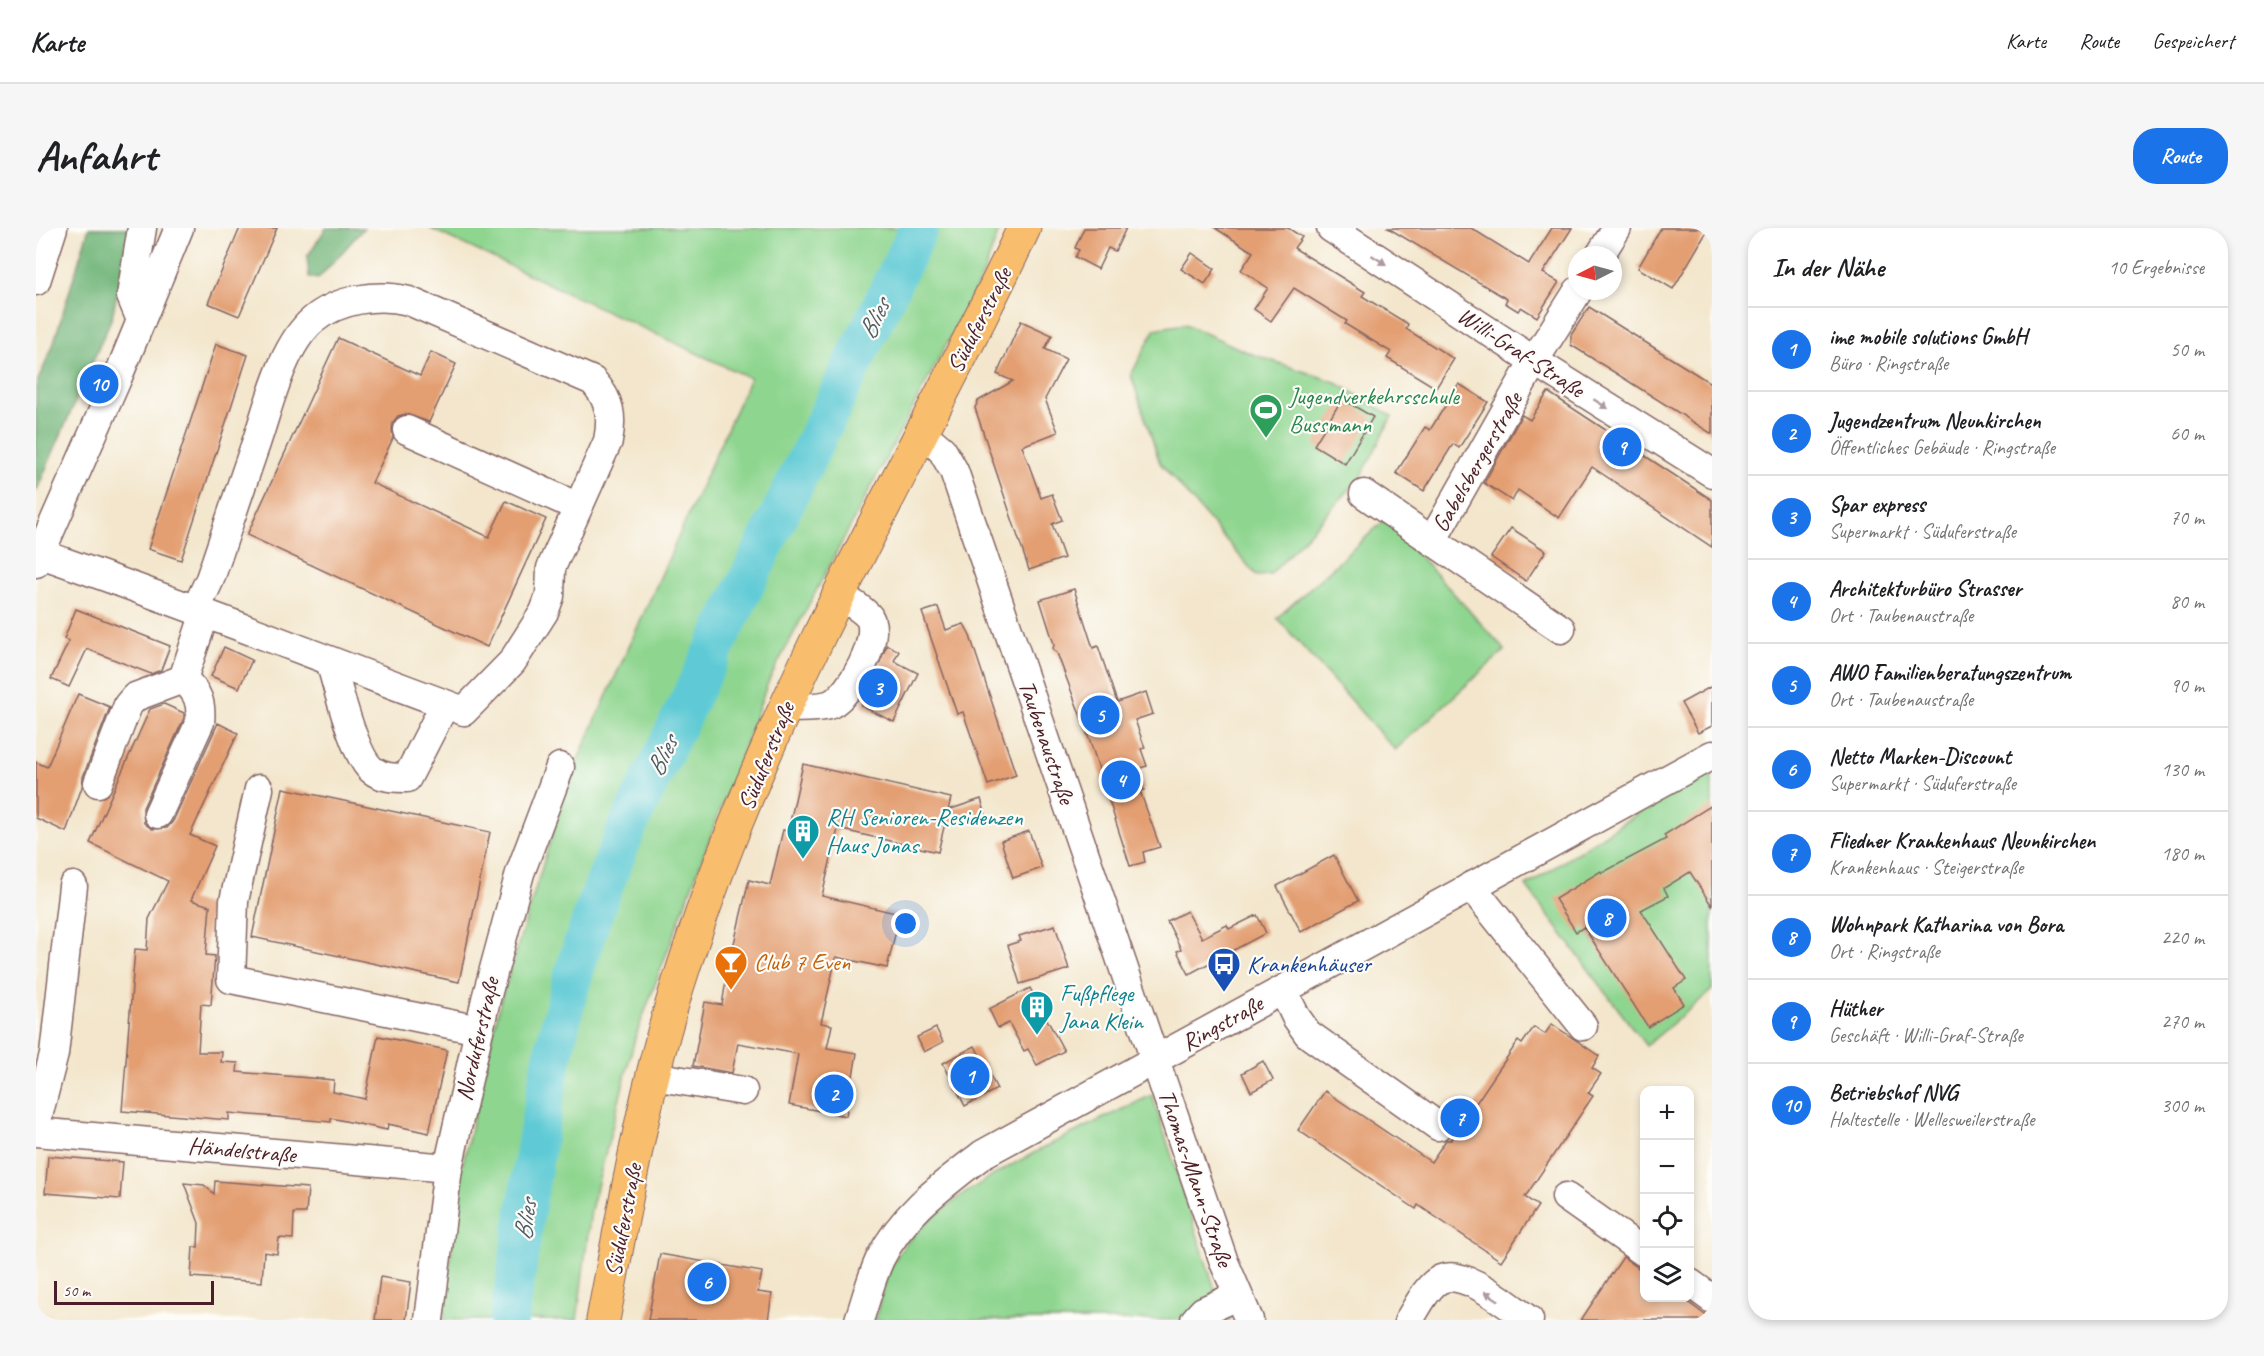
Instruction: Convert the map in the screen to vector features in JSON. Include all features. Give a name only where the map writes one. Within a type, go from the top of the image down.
[{"type":"main road","name":"Süduferstraße","points":[[603,1320],[653,1076],[685,962],[785,708],[1024,228]]},
{"type":"street","points":[[36,281],[53,228]]},
{"type":"street","points":[[141,320],[131,296],[142,228]]},
{"type":"street","points":[[179,228],[38,558],[200,611],[454,708]]},
{"type":"street","name":"Willi-Graf-Straße","points":[[1330,228],[1534,361],[1712,473]]},
{"type":"street","points":[[1606,246],[1617,228]]},
{"type":"street","points":[[183,679],[210,579],[281,372],[300,335],[313,320],[328,311],[367,298],[394,297],[409,301],[593,381],[605,394],[612,422],[608,441],[551,568],[550,596],[544,612],[512,662],[454,708],[407,778],[387,778],[371,770],[358,748],[330,661]]},
{"type":"street","name":"Gabelsbergerstraße","points":[[1432,541],[1534,361],[1572,300]]},
{"type":"street","points":[[407,430],[578,507]]},
{"type":"street","name":"Taubenaustraße","points":[[922,433],[942,450],[954,471],[1156,1059]]},
{"type":"street","name":"Gabelsbergerstraße","points":[[1364,494],[1561,629]]},
{"type":"street","points":[[785,708],[829,705],[850,687],[873,639],[874,629],[868,616],[840,595]]},
{"type":"street","points":[[98,783],[128,705],[135,697],[183,679]]},
{"type":"street","points":[[158,814],[200,722],[202,707],[199,697],[183,679]]},
{"type":"street","name":"Ringstraße","points":[[859,1320],[880,1260],[914,1210],[983,1154],[1712,755]]},
{"type":"street","name":"Norduferstraße","points":[[429,1320],[448,1168],[478,1030],[520,873],[560,767]]},
{"type":"street","points":[[259,789],[234,901],[231,979],[478,1030]]},
{"type":"street","points":[[36,1124],[54,1054],[73,886]]},
{"type":"street","points":[[1471,886],[1583,1026]]},
{"type":"street","points":[[1283,990],[1296,1017],[1308,1034],[1438,1126]]},
{"type":"street","name":"Thomas-Mann-Straße","points":[[1156,1059],[1243,1308],[1203,1311],[1195,1320]]},
{"type":"street","points":[[653,1076],[743,1091]]},
{"type":"street","name":"Händelstraße","points":[[36,1132],[448,1168]]},
{"type":"street","points":[[1566,1197],[1640,1249]]},
{"type":"street","points":[[1409,1320],[1430,1288],[1440,1280],[1453,1278],[1466,1279],[1529,1320]]},
{"type":"street","points":[[1694,1286],[1712,1299]]},
{"type":"green space","points":[[89,228],[131,228],[112,317],[36,492],[36,385],[52,348]]},
{"type":"green space","points":[[326,228],[364,228],[318,279],[309,277],[307,257]]},
{"type":"green space","points":[[429,228],[1000,228],[982,277],[769,680],[635,1038],[591,1210],[577,1320],[444,1320],[460,1176],[500,1003],[570,777],[750,378]]},
{"type":"green space","name":"Jugendverkehrsschule Bussmann","points":[[1185,324],[1249,353],[1335,382],[1392,416],[1361,477],[1270,575],[1257,576],[1160,463],[1131,375],[1155,329]]},
{"type":"green space","points":[[1386,519],[1505,650],[1395,750],[1277,618]]},
{"type":"green space","points":[[1712,765],[1712,990],[1646,1046],[1526,886]]},
{"type":"green space","points":[[1152,1095],[1219,1302],[1231,1320],[875,1320],[893,1263],[912,1237],[939,1212],[972,1188],[1010,1166]]},
{"type":"building","points":[[240,228],[277,228],[239,316],[208,303]]},
{"type":"building","points":[[1084,228],[1126,228],[1115,251],[1108,248],[1098,269],[1075,257],[1079,250],[1075,248]]},
{"type":"building","points":[[1215,228],[1288,228],[1302,237],[1294,248],[1365,292],[1362,296],[1408,324],[1406,329],[1454,359],[1436,388],[1387,358],[1391,352],[1345,324],[1347,321],[1294,288],[1271,321],[1254,309],[1268,288],[1241,270],[1253,252]]},
{"type":"building","points":[[1388,228],[1471,228],[1529,264],[1552,228],[1572,228],[1543,273],[1559,282],[1537,317],[1521,307],[1518,311],[1505,303],[1507,299]]},
{"type":"building","points":[[1661,228],[1709,228],[1673,289],[1638,268]]},
{"type":"building","points":[[1192,253],[1215,269],[1205,284],[1181,269]]},
{"type":"building","points":[[1589,307],[1712,384],[1712,434],[1571,345],[1571,335]]},
{"type":"building","points":[[1021,321],[1052,335],[1045,349],[1066,359],[1045,399],[1058,432],[1022,446],[1041,498],[1052,494],[1062,520],[1052,524],[1064,558],[1029,570],[975,408],[978,401],[1013,381],[997,374]]},
{"type":"building","points":[[338,338],[420,376],[431,352],[456,364],[429,422],[406,414],[398,416],[392,423],[393,438],[372,483],[489,537],[506,501],[546,519],[487,647],[247,535]]},
{"type":"building","points":[[216,344],[248,355],[181,560],[148,549]]},
{"type":"building","points":[[1459,384],[1488,402],[1459,448],[1453,444],[1424,491],[1396,473],[1425,427],[1430,430]]},
{"type":"building","points":[[1548,392],[1712,500],[1712,547],[1592,467],[1559,518],[1518,490],[1512,501],[1484,483],[1522,415],[1530,420]]},
{"type":"building","points":[[1342,399],[1373,417],[1345,464],[1314,445]]},
{"type":"building","points":[[1511,528],[1546,551],[1526,581],[1491,557]]},
{"type":"building","points":[[1074,589],[1093,648],[1098,646],[1117,702],[1146,692],[1153,714],[1135,720],[1145,748],[1141,749],[1147,766],[1137,769],[1144,790],[1140,791],[1160,847],[1143,852],[1145,862],[1130,866],[1090,741],[1057,653],[1053,650],[1054,644],[1040,600]]},
{"type":"building","points":[[938,607],[946,630],[964,624],[969,633],[1016,775],[988,785],[963,712],[957,714],[922,612]]},
{"type":"building","points":[[76,609],[170,646],[161,670],[151,674],[87,649],[69,687],[51,679],[69,641],[64,639]]},
{"type":"building","points":[[887,645],[899,651],[894,661],[918,673],[894,722],[861,706]]},
{"type":"building","points":[[224,647],[252,660],[239,688],[211,676]]},
{"type":"building","points":[[1712,686],[1712,726],[1698,733],[1681,703]]},
{"type":"building","points":[[78,694],[110,707],[83,777],[82,787],[66,832],[36,818],[36,762],[47,767]]},
{"type":"building","points":[[164,704],[184,713],[184,718],[143,808],[144,823],[152,829],[167,828],[173,821],[218,723],[238,733],[190,835],[215,846],[191,900],[210,906],[206,955],[215,956],[211,1005],[201,1004],[198,1052],[222,1052],[221,1062],[238,1063],[237,1072],[334,1080],[333,1092],[365,1099],[378,1036],[447,1050],[429,1133],[388,1124],[387,1130],[331,1118],[331,1122],[229,1113],[229,1120],[122,1111],[135,949],[147,950],[149,919],[168,881],[90,843],[150,709]]},
{"type":"building","points":[[803,764],[951,798],[948,810],[981,799],[986,815],[944,827],[938,852],[838,829],[822,896],[900,914],[887,968],[836,957],[821,1023],[832,1025],[827,1048],[857,1053],[846,1116],[789,1105],[798,1054],[738,1043],[732,1073],[693,1066],[705,1002],[722,1005],[728,968],[716,965],[719,949],[732,952],[749,880],[770,885],[783,830],[788,831]]},
{"type":"building","points":[[283,788],[490,832],[459,982],[252,937]]},
{"type":"building","points":[[1712,805],[1712,906],[1690,872],[1664,888],[1668,896],[1641,910],[1686,980],[1674,988],[1684,1004],[1648,1027],[1584,927],[1576,932],[1555,899],[1601,871],[1602,873],[1666,839],[1664,835]]},
{"type":"building","points":[[1029,831],[1042,868],[1013,878],[1001,841]]},
{"type":"building","points":[[1334,855],[1358,901],[1301,932],[1277,886]]},
{"type":"building","points":[[1187,911],[1202,938],[1227,925],[1229,929],[1257,915],[1266,933],[1189,974],[1177,951],[1181,949],[1167,921]]},
{"type":"building","points":[[1055,925],[1069,969],[1020,984],[1008,945],[1021,941],[1019,936]]},
{"type":"building","points":[[1030,988],[1064,1051],[1037,1065],[1028,1049],[1024,1051],[1009,1023],[998,1028],[989,1009]]},
{"type":"building","points":[[1552,1024],[1599,1056],[1592,1068],[1601,1074],[1588,1093],[1593,1096],[1525,1197],[1538,1206],[1501,1261],[1418,1205],[1416,1209],[1298,1130],[1325,1091],[1431,1162],[1446,1140],[1451,1140],[1518,1041],[1522,1044],[1534,1027],[1545,1034]]},
{"type":"building","points":[[936,1028],[943,1042],[924,1052],[917,1037]]},
{"type":"building","points":[[975,1046],[997,1089],[965,1106],[943,1063]]},
{"type":"building","points":[[1263,1061],[1273,1080],[1251,1092],[1242,1073]]},
{"type":"building","points":[[48,1156],[123,1162],[120,1199],[45,1193]]},
{"type":"building","points":[[215,1181],[308,1188],[306,1213],[294,1213],[293,1239],[279,1238],[277,1254],[264,1252],[262,1282],[191,1277],[193,1247],[198,1247],[199,1223],[184,1183],[204,1185],[214,1194]]},
{"type":"building","points":[[660,1254],[762,1272],[758,1292],[772,1294],[768,1320],[648,1320]]},
{"type":"building","points":[[1623,1257],[1640,1269],[1640,1302],[1687,1302],[1712,1320],[1581,1320]]},
{"type":"building","points":[[380,1277],[411,1282],[406,1320],[375,1320]]},
{"type":"waterway","name":"Blies","points":[[509,1320],[550,1070],[574,971],[599,898],[628,826],[919,228]]},
{"type":"place","name":"Betriebshof NVG","points":[[99,384]]},
{"type":"place","name":"Jugendverkehrsschule Bussmann","points":[[1266,439]]},
{"type":"place","name":"Hüther","points":[[1622,447]]},
{"type":"place","name":"Spar express","points":[[878,688]]},
{"type":"place","name":"AWO Familienberatungszentrum","points":[[1100,715]]},
{"type":"place","name":"Architekturbüro Strasser","points":[[1121,780]]},
{"type":"place","name":"RH Senioren-Residenzen Haus Jonas","points":[[803,860]]},
{"type":"place","name":"Wohnpark Katharina von Bora","points":[[1607,918]]},
{"type":"place","name":"Club 7 Even","points":[[731,991]]},
{"type":"place","name":"Krankenhäuser","points":[[1224,993]]},
{"type":"place","name":"Fußpflege Jana Klein","points":[[1037,1036]]},
{"type":"place","name":"ime mobile solutions GmbH","points":[[970,1076]]},
{"type":"place","name":"Jugendzentrum Neunkirchen","points":[[834,1094]]},
{"type":"place","name":"Fliedner Krankenhaus Neunkirchen","points":[[1460,1118]]},
{"type":"place","name":"Netto Marken-Discount","points":[[707,1282]]}]
